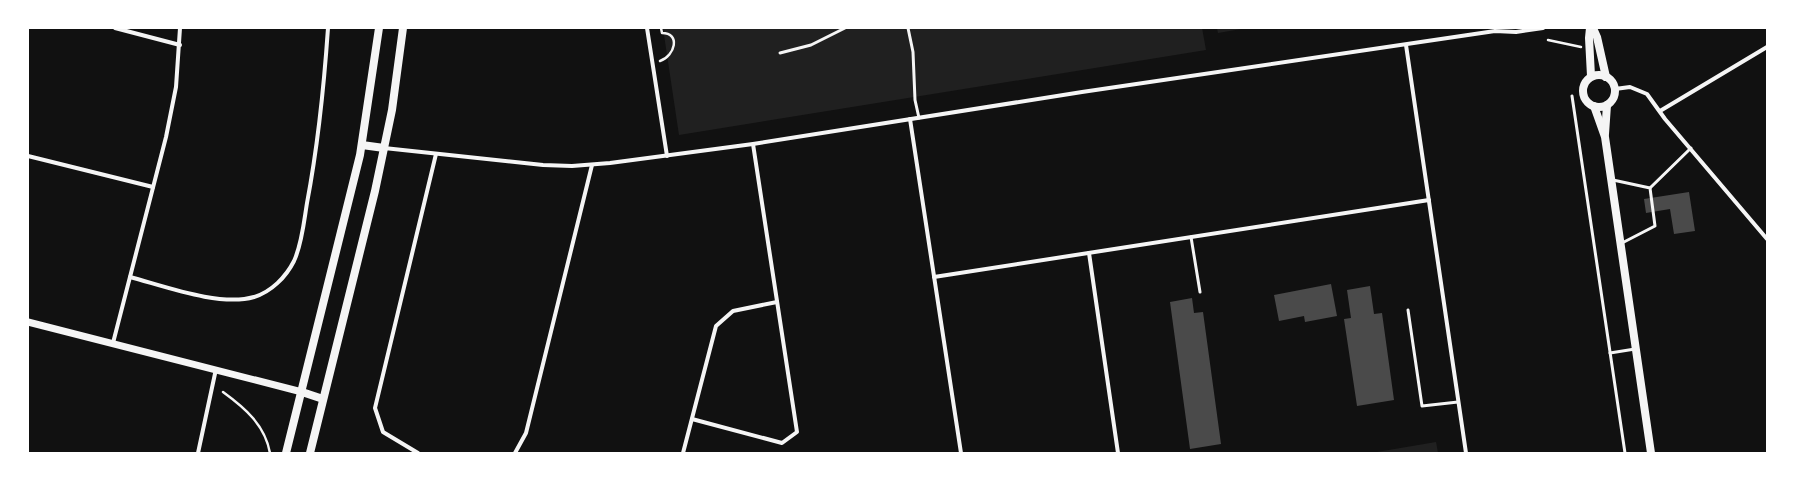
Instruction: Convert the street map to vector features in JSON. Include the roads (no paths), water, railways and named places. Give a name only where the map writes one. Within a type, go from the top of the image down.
[{"type":"main road","points":[[286,453],[362,145],[379,28]]},
{"type":"main road","points":[[310,453],[376,191],[392,110],[403,28]]},
{"type":"main road","points":[[1591,28],[1589,38],[1591,76]]},
{"type":"main road","points":[[1591,28],[1597,37],[1606,77]]},
{"type":"main road","points":[[1600,74],[1613,83],[1615,89],[1611,101],[1607,105],[1600,107],[1588,103],[1583,93],[1586,80],[1591,76],[1600,74]]},
{"type":"main road","points":[[1605,138],[1607,105]]},
{"type":"main road","points":[[1594,106],[1605,138],[1651,453]]},
{"type":"main road","points":[[362,145],[384,148]]},
{"type":"main road","points":[[302,392],[324,399]]},
{"type":"street","points":[[115,28],[180,45]]},
{"type":"street","points":[[113,343],[166,137],[174,99],[180,45],[180,28]]},
{"type":"street","points":[[130,277],[201,296],[236,300],[263,294],[272,289],[287,272],[296,256],[314,168],[328,28]]},
{"type":"street","points":[[646,28],[667,156]]},
{"type":"street","points":[[384,148],[543,165],[592,165],[753,144],[1089,91],[1406,45],[1501,28]]},
{"type":"street","points":[[1495,30],[1516,32],[1543,28]]},
{"type":"street","points":[[1406,45],[1466,453]]},
{"type":"street","points":[[1660,111],[1767,47]]},
{"type":"street","points":[[1615,89],[1630,87],[1643,91],[1767,239]]},
{"type":"street","points":[[910,119],[961,453]]},
{"type":"street","points":[[692,419],[782,442],[797,432],[753,144]]},
{"type":"street","points":[[418,453],[383,432],[374,408],[436,154]]},
{"type":"street","points":[[28,156],[153,187]]},
{"type":"street","points":[[515,453],[526,433],[592,165]]},
{"type":"street","points":[[934,277],[1429,200]]},
{"type":"street","points":[[1088,253],[1118,453]]},
{"type":"street","points":[[683,453],[716,326],[733,311],[777,302]]},
{"type":"street","points":[[28,322],[302,392]]},
{"type":"street","points":[[198,453],[216,369]]},
{"type":"lane","points":[[780,53],[811,45],[845,28]]},
{"type":"lane","points":[[908,28],[913,52],[915,100],[919,118]]},
{"type":"lane","points":[[1572,96],[1625,453]]},
{"type":"lane","points":[[1650,188],[1691,148]]},
{"type":"lane","points":[[1611,180],[1650,188]]},
{"type":"lane","points":[[1620,244],[1655,226],[1650,188]]},
{"type":"lane","points":[[1191,237],[1200,292]]},
{"type":"lane","points":[[1408,310],[1422,406],[1458,402]]},
{"type":"lane","points":[[1610,353],[1637,349]]}]
